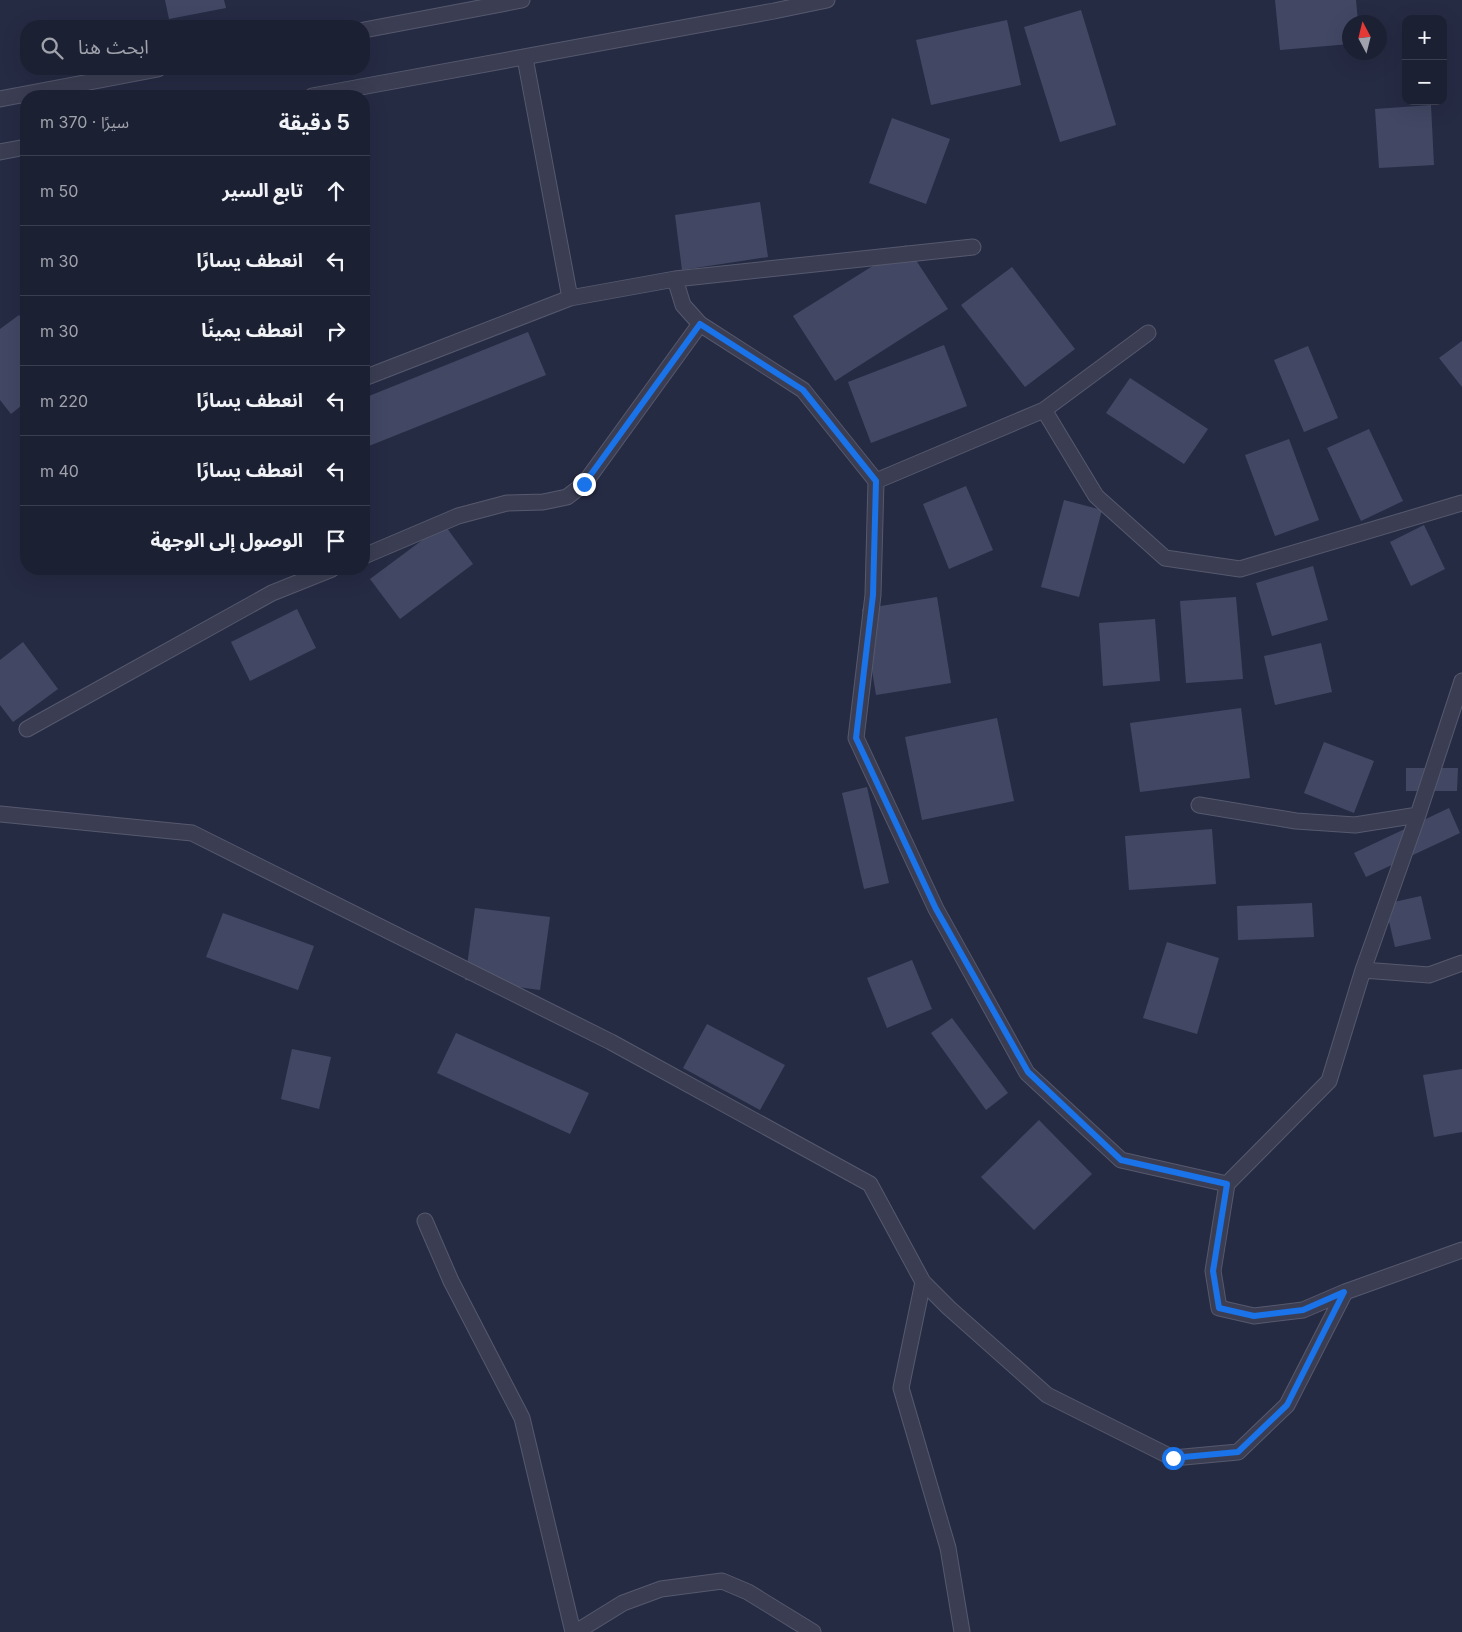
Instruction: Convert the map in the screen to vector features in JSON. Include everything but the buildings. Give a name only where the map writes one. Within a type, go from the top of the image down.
[{"type":"street","points":[[370,29],[522,0]]},
{"type":"street","points":[[346,90],[774,12],[827,0]]},
{"type":"street","points":[[525,58],[570,298]]},
{"type":"street","points":[[47,90],[126,75]]},
{"type":"street","points":[[0,99],[20,95]]},
{"type":"street","points":[[0,152],[20,148]]},
{"type":"street","points":[[370,376],[570,298],[675,279],[973,247]]},
{"type":"street","points":[[675,279],[684,305],[700,324],[803,390],[876,481],[873,595],[856,738],[936,909],[1028,1072],[1121,1160],[1227,1184]]},
{"type":"street","points":[[370,553],[458,516],[507,503],[543,502],[567,497],[584,484],[700,324]]},
{"type":"street","points":[[876,481],[1044,410],[1148,333]]},
{"type":"street","points":[[1044,410],[1096,496],[1165,558],[1240,569],[1462,503]]},
{"type":"street","points":[[27,729],[272,594],[318,575]]},
{"type":"street","points":[[1462,681],[1328,1081],[1227,1184],[1213,1271],[1219,1308],[1254,1316],[1303,1310],[1344,1292],[1462,1250]]},
{"type":"street","points":[[1198,805],[1296,821],[1355,825],[1418,815]]},
{"type":"street","points":[[0,814],[192,833],[611,1042],[870,1184],[923,1282],[949,1308],[1047,1395],[1173,1458],[1238,1452],[1287,1405],[1344,1292]]},
{"type":"street","points":[[1364,970],[1429,975],[1462,963]]},
{"type":"street","points":[[425,1222],[452,1281],[522,1418],[574,1632],[623,1603],[662,1589],[722,1581],[748,1592],[813,1632]]},
{"type":"street","points":[[923,1282],[901,1388],[948,1548],[962,1632]]},
{"type":"route","points":[[584,484],[700,324],[803,390],[876,481],[873,595],[856,738],[936,909],[1028,1072],[1121,1160],[1227,1184],[1213,1271],[1219,1308],[1254,1316],[1303,1310],[1344,1292],[1287,1405],[1238,1452],[1173,1458]]}]
